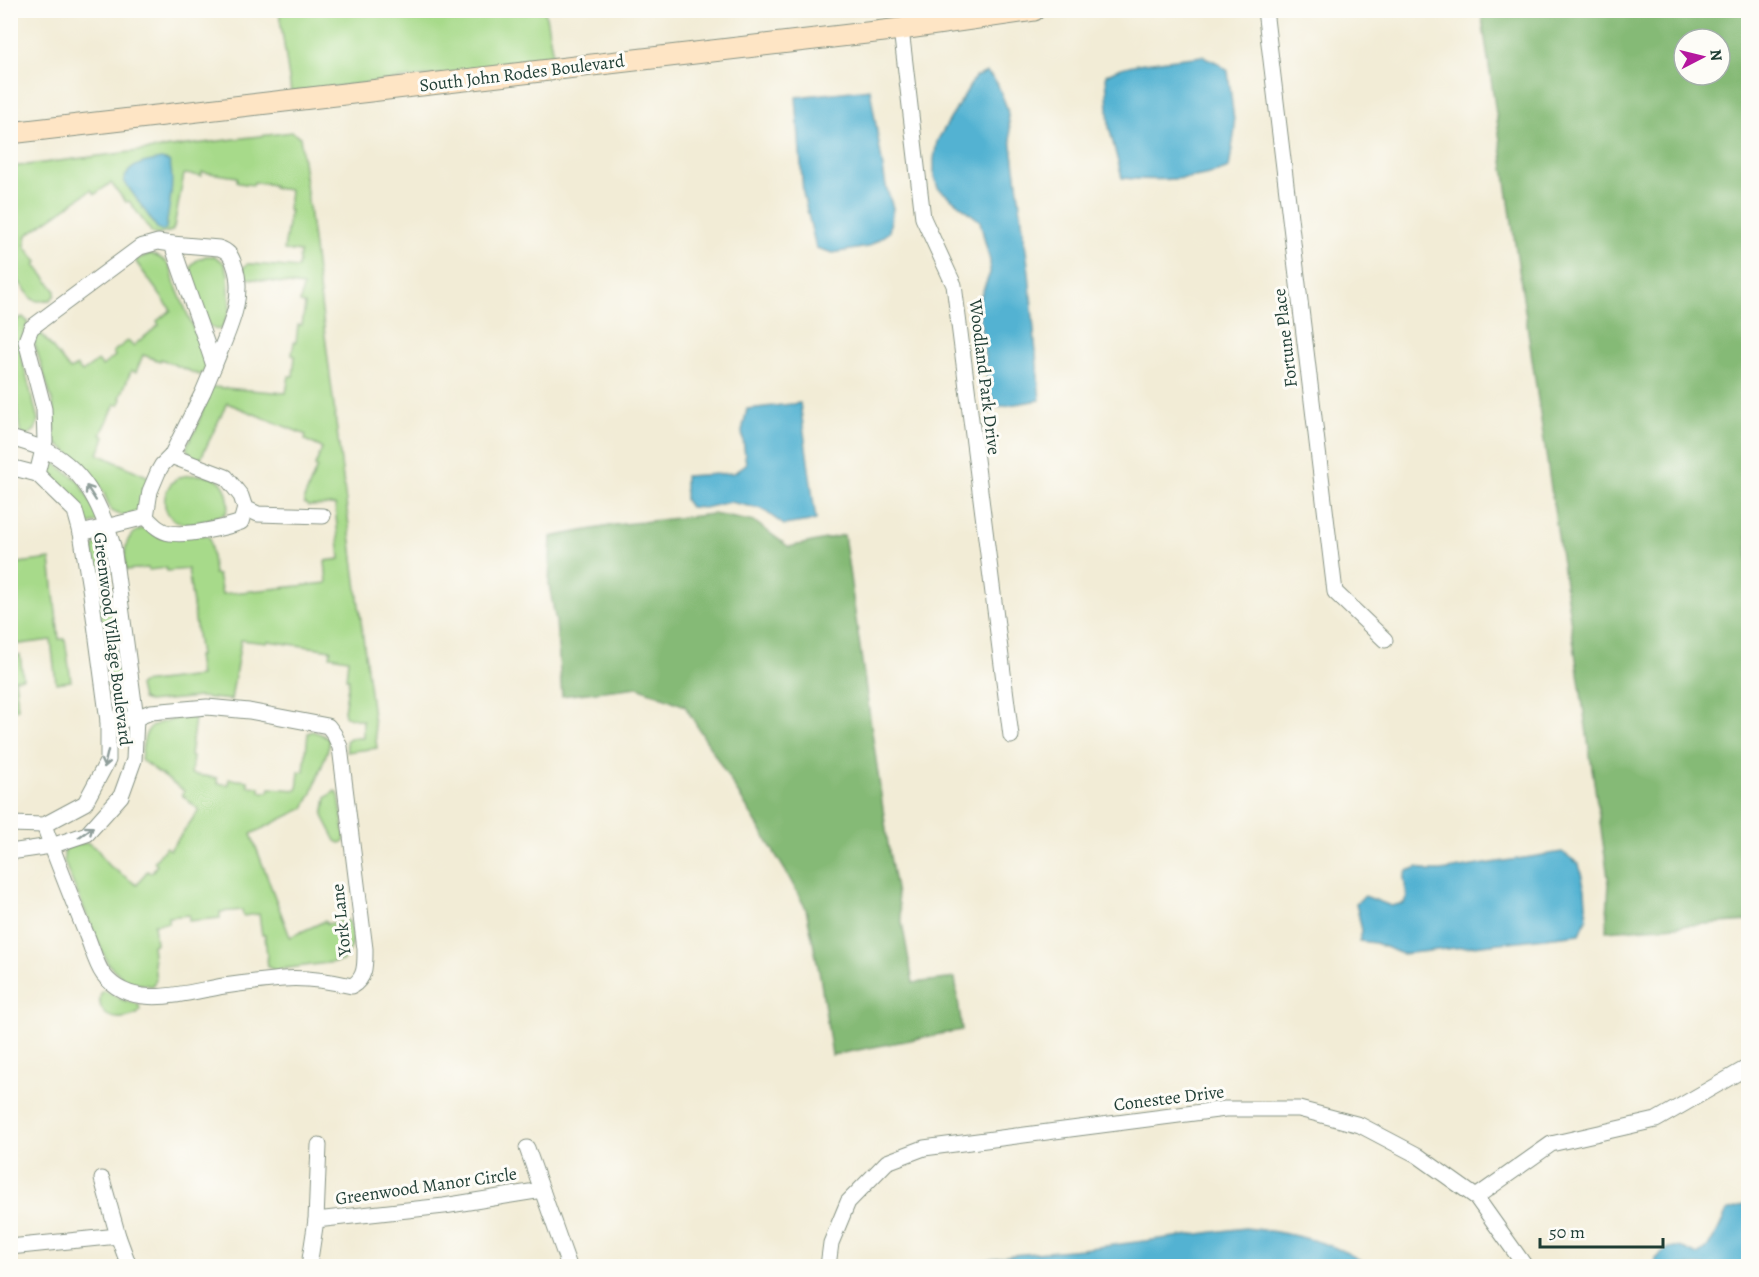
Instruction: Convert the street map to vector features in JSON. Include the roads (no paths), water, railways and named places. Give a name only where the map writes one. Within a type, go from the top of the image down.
[{"type":"main road","name":"South John Rodes Boulevard","points":[[10,134],[901,28],[1034,10]]},
{"type":"street","name":"Fortune Place","points":[[1265,10],[1335,592],[1385,640]]},
{"type":"street","name":"Woodland Park Drive","points":[[901,28],[922,218],[954,285],[1011,736]]},
{"type":"street","points":[[37,474],[45,441],[44,409],[26,341],[31,328],[140,248],[158,242],[226,250],[238,274],[238,299],[234,314],[203,392],[171,456],[162,465],[150,491],[146,518]]},
{"type":"street","points":[[172,244],[214,366]]},
{"type":"street","name":"Greenwood Village Boulevard","points":[[10,438],[43,449],[71,467],[93,493],[113,546],[136,718],[134,760],[121,796],[87,834],[51,846],[10,852]]},
{"type":"street","points":[[146,518],[158,528],[169,533],[201,531],[241,522],[245,508],[241,496],[226,477],[171,456]]},
{"type":"street","name":"Greenwood Village Boulevard","points":[[10,467],[37,474],[75,511],[91,594],[108,721],[108,760],[85,803],[44,825],[10,824]]},
{"type":"street","points":[[245,508],[258,514],[324,516]]},
{"type":"street","points":[[81,533],[146,518]]},
{"type":"street","name":"York Lane","points":[[44,825],[67,888],[103,974],[115,985],[131,993],[151,997],[172,997],[224,986],[286,979],[329,981],[352,986],[359,982],[365,964],[365,949],[340,747],[328,726],[249,711],[207,707],[151,712],[136,718],[108,721]]},
{"type":"street","points":[[1476,1197],[1551,1144],[1656,1120],[1749,1067]]},
{"type":"street","name":"Conestee Drive","points":[[828,1266],[831,1243],[848,1202],[887,1162],[924,1148],[1225,1109],[1299,1109],[1360,1125],[1417,1155],[1476,1197],[1525,1266]]},
{"type":"street","name":"Greenwood Manor Circle","points":[[309,1266],[316,1220],[319,1145]]},
{"type":"street","name":"Greenwood Manor Circle","points":[[527,1148],[569,1266]]},
{"type":"street","points":[[102,1179],[129,1266]]},
{"type":"street","name":"Greenwood Manor Circle","points":[[316,1220],[444,1206],[542,1190]]},
{"type":"street","points":[[10,1247],[118,1236]]},
{"type":"water","points":[[1202,56],[1228,71],[1235,129],[1229,168],[1176,179],[1122,178],[1109,127],[1106,75],[1115,70],[1139,64]]},
{"type":"water","points":[[987,72],[997,83],[1007,108],[1029,272],[1040,400],[998,407],[989,391],[978,303],[990,273],[990,261],[980,221],[938,188],[934,176],[937,141],[975,77]]},
{"type":"water","points":[[870,89],[886,186],[893,208],[889,232],[868,247],[833,253],[816,248],[803,193],[796,97]]},
{"type":"water","points":[[161,159],[169,161],[172,177],[166,229],[162,231],[157,228],[124,181],[126,175],[134,167]]},
{"type":"water","points":[[800,403],[816,520],[784,525],[762,509],[730,502],[704,508],[690,507],[685,500],[685,476],[734,473],[746,464],[742,431],[747,409]]},
{"type":"water","points":[[1562,852],[1579,864],[1585,890],[1587,918],[1580,934],[1402,954],[1375,943],[1359,941],[1362,931],[1356,903],[1365,896],[1391,906],[1404,903],[1407,897],[1404,878],[1407,871],[1418,867],[1428,871],[1441,871]]},
{"type":"water","points":[[1748,1203],[1748,1266],[1655,1266],[1655,1259],[1670,1248],[1679,1247],[1697,1255],[1703,1251],[1715,1236],[1727,1211]]},
{"type":"water","points":[[1245,1228],[1277,1232],[1326,1244],[1369,1266],[956,1266],[1012,1255],[1082,1249]]}]
